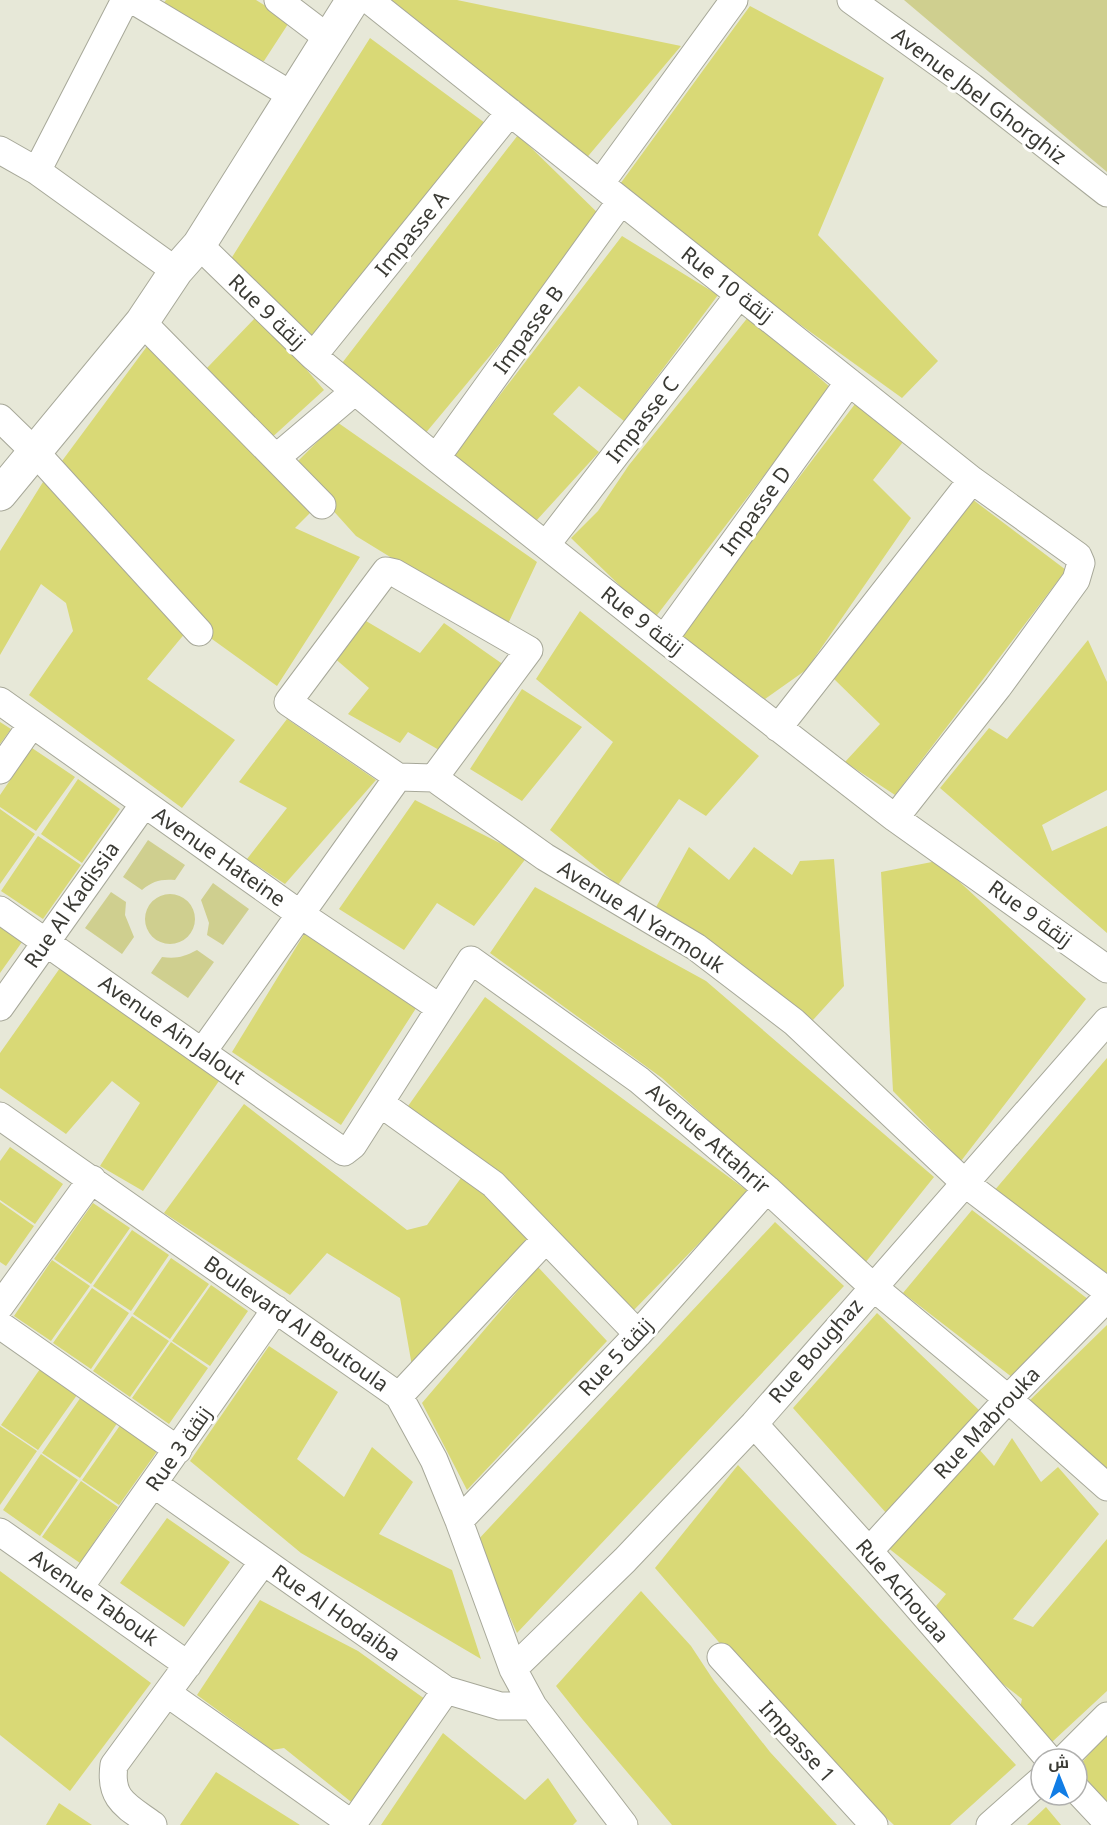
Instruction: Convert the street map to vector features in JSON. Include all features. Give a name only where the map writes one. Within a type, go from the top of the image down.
[{"type":"street","points":[[37,171],[124,0]]},
{"type":"street","points":[[133,0],[293,96]]},
{"type":"street","points":[[278,0],[328,38]]},
{"type":"street","points":[[0,494],[142,322],[176,271],[199,245],[353,0]]},
{"type":"street","name":"Rue 10 زنقة","points":[[369,0],[972,480],[1074,551],[1080,560],[1080,570],[1076,579],[998,687],[896,818]]},
{"type":"street","points":[[600,184],[735,0]]},
{"type":"street","name":"Avenue Jbel Ghorghiz","points":[[851,0],[972,87],[1107,193]]},
{"type":"street","name":"Impasse A","points":[[313,356],[510,112]]},
{"type":"street","points":[[0,150],[37,171],[176,271]]},
{"type":"street","name":"Impasse B","points":[[436,458],[621,201]]},
{"type":"street","name":"Rue 9 زنقة","points":[[199,245],[313,356],[436,458],[664,639],[896,818],[1107,969]]},
{"type":"street","name":"Impasse C","points":[[546,545],[739,295]]},
{"type":"street","points":[[142,322],[322,505]]},
{"type":"street","name":"Impasse D","points":[[664,639],[849,382]]},
{"type":"street","points":[[277,457],[355,391]]},
{"type":"street","points":[[0,418],[36,453],[200,632]]},
{"type":"street","points":[[778,728],[972,480]]},
{"type":"street","points":[[386,571],[395,573],[529,650],[434,778],[398,777],[288,702],[386,571]]},
{"type":"street","name":"Avenue Hateine","points":[[0,701],[300,914],[440,1008]]},
{"type":"street","points":[[0,770],[32,724]]},
{"type":"street","points":[[203,1051],[398,777]]},
{"type":"street","name":"Avenue Al Yarmouk","points":[[434,778],[545,857],[705,954],[794,1022],[966,1184],[1107,1291]]},
{"type":"street","name":"Rue Al Kadissia","points":[[0,1007],[144,804]]},
{"type":"street","name":"Avenue Ain Jalout","points":[[0,910],[344,1152]]},
{"type":"street","name":"Avenue Attahrir","points":[[344,1152],[353,1145],[471,960],[639,1080],[767,1189],[872,1286],[1008,1399],[1107,1487]]},
{"type":"street","name":"Rue Boughaz","points":[[513,1669],[625,1560],[754,1424],[872,1286],[966,1184],[1107,1021]]},
{"type":"street","points":[[380,1103],[493,1184],[638,1334]]},
{"type":"street","name":"Boulevard Al Boutoula","points":[[0,1116],[399,1396],[434,1460],[459,1521],[513,1669],[533,1706],[624,1825]]},
{"type":"street","points":[[0,1306],[92,1179]]},
{"type":"street","name":"Rue 5 زنقة","points":[[459,1521],[638,1334],[767,1189]]},
{"type":"street","points":[[399,1396],[546,1239]]},
{"type":"street","name":"Rue Mabrouka","points":[[869,1551],[1008,1399],[1107,1298]]},
{"type":"street","name":"Rue 3 زنقة","points":[[80,1587],[276,1309]]},
{"type":"street","points":[[0,1325],[178,1450]]},
{"type":"street","name":"Rue Achouaa","points":[[754,1424],[869,1551],[1039,1747]]},
{"type":"street","name":"Rue Al Hodaiba","points":[[154,1484],[446,1690],[500,1706],[533,1706]]},
{"type":"street","name":"Avenue Tabouk","points":[[0,1532],[188,1665]]},
{"type":"street","points":[[153,1825],[118,1799],[112,1781],[114,1765],[263,1562]]},
{"type":"street","name":"Impasse 1","points":[[722,1657],[874,1825]]},
{"type":"street","points":[[167,1693],[352,1825],[446,1690]]},
{"type":"street","points":[[1076,1747],[1107,1716]]},
{"type":"street","points":[[990,1825],[1029,1791]]},
{"type":"street","points":[[1089,1803],[1107,1822]]},
{"type":"green space","points":[[904,0],[1107,0],[1107,172]]},
{"type":"green space","points":[[148,840],[185,865],[175,880],[157,881],[142,890],[123,877]]},
{"type":"green space","points":[[213,883],[249,909],[223,945],[207,935],[209,923],[201,900]]},
{"type":"green space","points":[[111,892],[126,902],[125,915],[134,937],[122,954],[85,928]]},
{"type":"green space","points":[[165,894],[175,894],[188,901],[195,914],[195,924],[188,937],[175,944],[165,944],[156,940],[149,933],[145,924],[145,914],[149,905],[156,898]]},
{"type":"green space","points":[[197,950],[214,962],[188,998],[151,973],[162,957],[180,957]]},
{"type":"building","points":[[166,0],[256,0],[290,21],[264,61],[246,59],[160,8]]},
{"type":"building","points":[[386,0],[457,0],[681,46],[584,161]]},
{"type":"building","points":[[750,6],[884,78],[818,235],[938,361],[902,398],[615,191]]},
{"type":"building","points":[[370,38],[485,123],[314,338],[229,262]]},
{"type":"building","points":[[518,135],[604,219],[424,435],[339,367]]},
{"type":"building","points":[[622,236],[718,295],[624,421],[579,386],[553,414],[599,452],[536,521],[453,456]]},
{"type":"building","points":[[259,314],[324,390],[268,441],[207,368]]},
{"type":"building","points":[[749,316],[831,388],[654,619],[571,538],[598,511],[629,465]]},
{"type":"building","points":[[148,345],[318,505],[295,528],[360,557],[277,686],[205,634],[59,465]]},
{"type":"building","points":[[855,404],[903,442],[873,480],[911,518],[806,670],[765,699],[679,635]]},
{"type":"building","points":[[337,422],[537,562],[506,628],[356,536],[293,466]]},
{"type":"building","points":[[48,474],[191,626],[147,679],[235,740],[182,808],[29,695],[73,631],[66,603],[41,584],[0,655],[0,551]]},
{"type":"building","points":[[972,499],[1066,570],[895,795],[845,762],[880,724],[833,678]]},
{"type":"building","points":[[580,611],[759,756],[706,816],[679,799],[618,885],[550,830],[613,742],[536,679]]},
{"type":"building","points":[[361,618],[420,653],[444,623],[504,665],[439,750],[408,732],[400,743],[348,714],[369,688],[332,656]]},
{"type":"building","points":[[1088,640],[1107,682],[1107,790],[1042,825],[1052,851],[1107,826],[1107,933],[940,788],[989,728],[1007,739]]},
{"type":"building","points":[[522,689],[582,727],[522,801],[470,769]]},
{"type":"building","points":[[287,719],[376,780],[285,884],[247,859],[287,808],[239,782]]},
{"type":"building","points":[[0,722],[11,729],[0,744]]},
{"type":"building","points":[[32,748],[75,777],[36,831],[0,807],[0,795]]},
{"type":"building","points":[[78,779],[120,809],[82,863],[41,834]]},
{"type":"building","points":[[415,800],[527,857],[474,926],[437,903],[404,950],[339,909]]},
{"type":"building","points":[[0,809],[35,834],[0,884]]},
{"type":"building","points":[[38,836],[81,865],[43,919],[1,891]]},
{"type":"building","points":[[689,847],[729,880],[754,847],[792,875],[800,861],[834,859],[844,986],[813,1020],[736,962],[655,909]]},
{"type":"building","points":[[937,861],[1086,999],[961,1161],[893,1091],[881,872]]},
{"type":"building","points":[[535,887],[706,981],[934,1177],[865,1263],[662,1078],[490,953]]},
{"type":"building","points":[[0,927],[22,942],[0,973]]},
{"type":"building","points":[[306,931],[420,1002],[341,1125],[232,1052]]},
{"type":"building","points":[[60,968],[219,1081],[143,1191],[100,1166],[140,1103],[112,1081],[66,1134],[0,1088],[0,1053]]},
{"type":"building","points":[[485,997],[749,1192],[630,1314],[406,1109]]},
{"type":"building","points":[[1107,1058],[1107,1277],[994,1191]]},
{"type":"building","points":[[244,1104],[407,1230],[427,1225],[466,1171],[534,1236],[412,1366],[400,1298],[327,1253],[290,1295],[164,1213]]},
{"type":"building","points":[[10,1147],[63,1184],[35,1224],[0,1200],[0,1161]]},
{"type":"building","points":[[0,1202],[34,1226],[6,1266],[0,1262]]},
{"type":"building","points":[[93,1203],[130,1228],[91,1284],[54,1259]]},
{"type":"building","points":[[972,1210],[1093,1303],[1017,1381],[903,1293]]},
{"type":"building","points":[[775,1222],[844,1286],[517,1633],[476,1542]]},
{"type":"building","points":[[132,1230],[169,1255],[131,1311],[93,1286]]},
{"type":"building","points":[[171,1258],[209,1284],[170,1339],[133,1314]]},
{"type":"building","points":[[52,1260],[90,1286],[51,1341],[14,1316]]},
{"type":"building","points":[[538,1267],[607,1341],[467,1490],[422,1403]]},
{"type":"building","points":[[211,1285],[248,1311],[210,1366],[172,1341]]},
{"type":"building","points":[[92,1288],[129,1313],[91,1369],[53,1343]]},
{"type":"building","points":[[877,1313],[980,1411],[887,1514],[793,1408]]},
{"type":"building","points":[[132,1316],[169,1341],[130,1397],[93,1371]]},
{"type":"building","points":[[1107,1325],[1107,1475],[1027,1403]]},
{"type":"building","points":[[171,1342],[208,1368],[169,1424],[132,1398]]},
{"type":"building","points":[[269,1346],[338,1392],[297,1459],[344,1497],[372,1447],[413,1482],[379,1534],[452,1570],[481,1659],[301,1553],[190,1461]]},
{"type":"building","points":[[40,1369],[77,1395],[38,1450],[1,1425]]},
{"type":"building","points":[[81,1397],[118,1422],[80,1478],[42,1453]]},
{"type":"building","points":[[121,1424],[158,1450],[119,1505],[82,1480]]},
{"type":"building","points":[[0,1426],[37,1451],[0,1505]]},
{"type":"building","points":[[1012,1438],[1041,1482],[1058,1467],[1099,1514],[1013,1619],[1033,1627],[1107,1539],[1107,1691],[1052,1742],[1020,1708],[1022,1699],[980,1666],[936,1606],[946,1594],[887,1547],[978,1448],[994,1466]]},
{"type":"building","points":[[41,1454],[78,1480],[40,1536],[3,1510]]},
{"type":"building","points":[[738,1465],[1016,1765],[950,1825],[894,1825],[804,1741],[655,1568]]},
{"type":"building","points":[[81,1481],[118,1507],[80,1563],[42,1537]]},
{"type":"building","points":[[167,1518],[230,1562],[184,1627],[120,1583]]},
{"type":"building","points":[[0,1571],[151,1683],[70,1791],[0,1735]]},
{"type":"building","points":[[641,1591],[691,1646],[714,1681],[770,1752],[837,1825],[672,1825],[583,1720],[556,1686]]},
{"type":"building","points":[[260,1600],[358,1651],[429,1702],[355,1805],[284,1748],[272,1750],[197,1695]]},
{"type":"building","points":[[443,1733],[525,1800],[548,1778],[577,1821],[573,1825],[381,1825]]},
{"type":"building","points":[[1107,1734],[1107,1803],[1089,1782],[1089,1754]]},
{"type":"building","points":[[216,1772],[300,1825],[180,1825]]},
{"type":"building","points":[[59,1803],[92,1825],[46,1825]]},
{"type":"building","points":[[1046,1807],[1061,1825],[1027,1825]]}]
